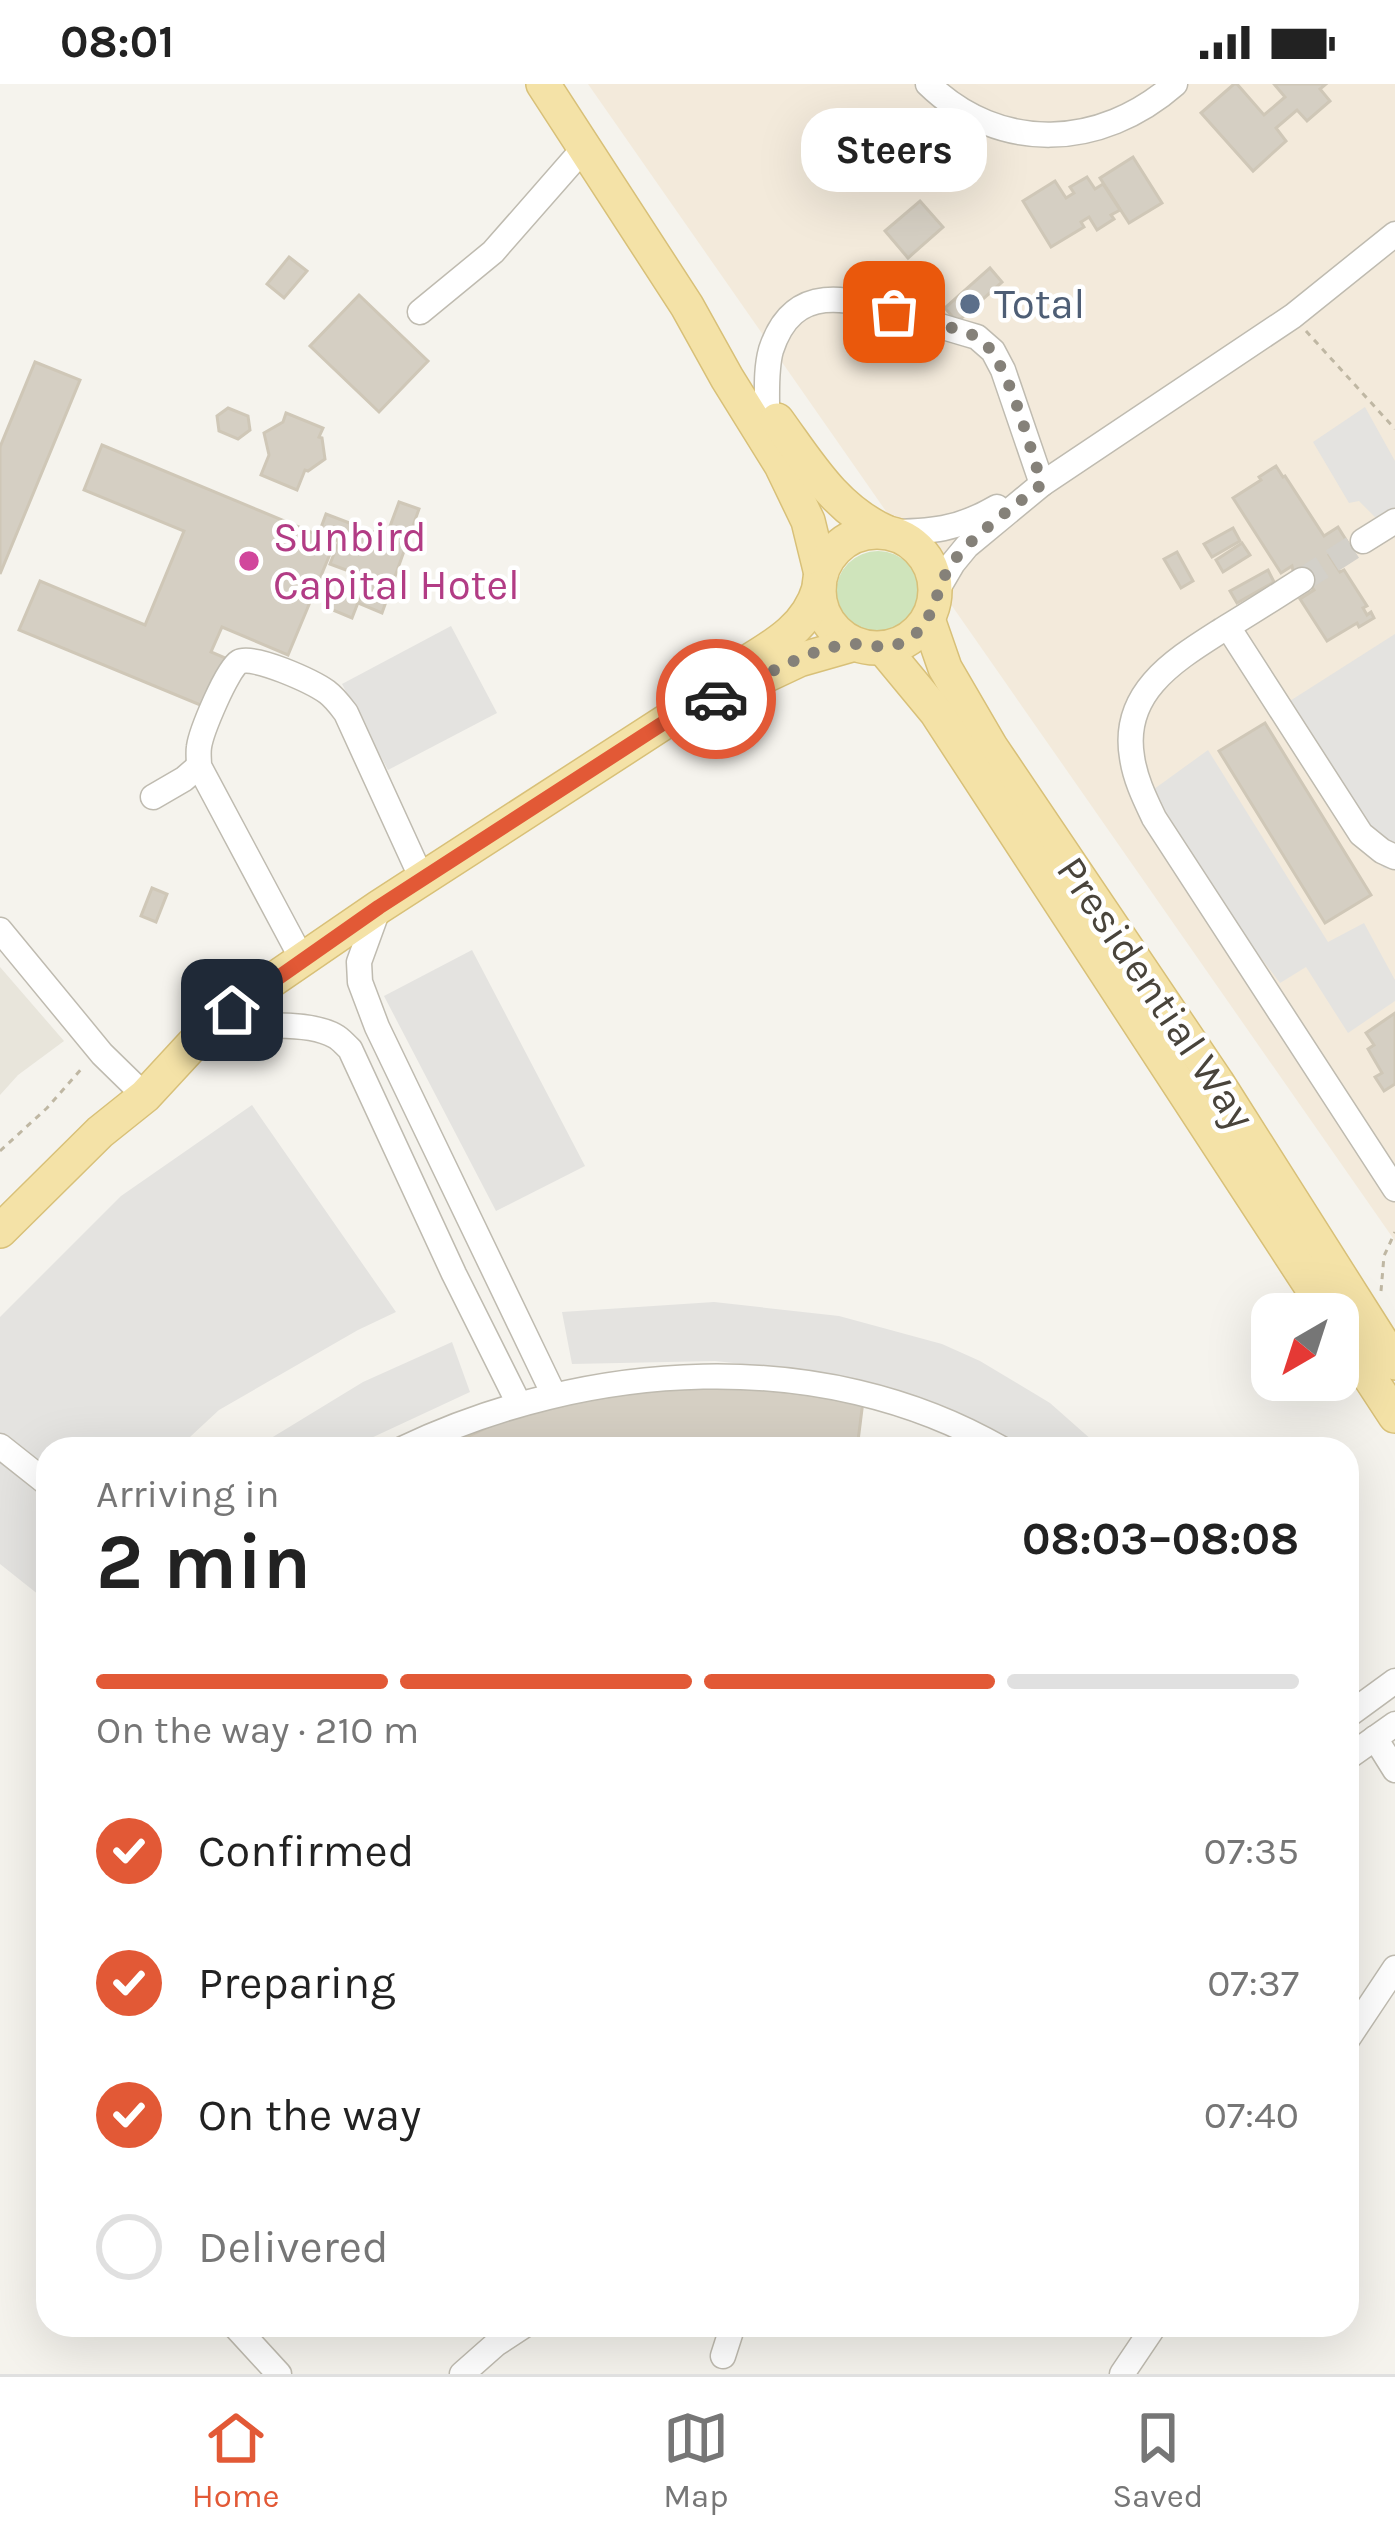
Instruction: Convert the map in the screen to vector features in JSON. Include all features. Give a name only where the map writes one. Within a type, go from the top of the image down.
[{"type":"main road","points":[[543,84],[688,305],[797,496],[808,521],[825,615],[832,627],[869,646]]},
{"type":"main road","points":[[668,720],[799,660],[909,639],[932,605],[930,564],[922,553],[912,543],[864,522],[835,497],[688,305]]},
{"type":"main road","points":[[0,1232],[100,1132],[145,1096],[206,1030],[302,959],[773,646],[814,607],[826,561],[845,541],[886,532]]},
{"type":"main road","name":"Presidential Way","points":[[932,605],[945,668],[991,747],[1217,1082],[1335,1293]]},
{"type":"main road","name":"Presidential Way","points":[[869,646],[936,712],[1315,1293]]},
{"type":"main road","name":"Presidential Way","points":[[1359,1329],[1391,1356]]},
{"type":"main road","name":"Presidential Way","points":[[1359,1339],[1395,1416]]},
{"type":"street","points":[[928,84],[971,117],[1005,130],[1039,135],[1104,127],[1133,115],[1174,84]]},
{"type":"street","points":[[420,311],[493,252],[585,146]]},
{"type":"street","points":[[932,605],[952,563],[1042,484],[1293,316],[1395,234]]},
{"type":"street","points":[[767,406],[772,347],[789,318],[818,301],[852,299],[977,338],[992,351],[1003,370],[1042,484]]},
{"type":"street","points":[[886,532],[926,532],[964,524],[1042,484]]},
{"type":"street","points":[[1363,542],[1395,521]]},
{"type":"street","points":[[1301,580],[1177,659],[1153,680],[1136,706],[1131,754],[1154,818],[1395,1189]]},
{"type":"street","points":[[1228,627],[1361,834],[1395,857]]},
{"type":"street","points":[[302,959],[199,766],[199,745],[230,672],[243,659],[321,688],[335,698],[422,879]]},
{"type":"street","points":[[153,796],[199,766]]},
{"type":"street","points":[[379,907],[359,962],[360,982],[376,1027],[554,1395]]},
{"type":"street","points":[[0,930],[102,1054],[145,1096]]},
{"type":"street","points":[[206,1030],[259,1025],[313,1030],[334,1035],[350,1049],[519,1404]]},
{"type":"street","points":[[427,1437],[554,1395],[699,1376],[805,1383],[902,1404],[979,1437]]},
{"type":"street","points":[[0,1446],[36,1474]]},
{"type":"street","points":[[1359,1707],[1395,1681]]},
{"type":"street","points":[[1359,1749],[1385,1731],[1395,1769]]},
{"type":"street","points":[[1359,2021],[1395,1968]]},
{"type":"street","points":[[245,2337],[279,2374]]},
{"type":"street","points":[[462,2374],[507,2337]]},
{"type":"street","points":[[723,2356],[729,2337]]},
{"type":"street","points":[[1122,2374],[1147,2337]]},
{"type":"path","points":[[1293,316],[1395,429]]},
{"type":"path","points":[[0,1151],[84,1066],[102,1054]]},
{"type":"path","points":[[1359,1317],[1379,1303],[1384,1256],[1395,1232]]},
{"type":"shaded area","points":[[588,84],[1395,84],[1395,1241]]},
{"type":"shaded area","points":[[1365,407],[1395,461],[1395,507],[1376,518],[1359,501],[1349,503],[1313,442]]},
{"type":"shaded area","points":[[451,626],[497,713],[388,770],[342,684]]},
{"type":"shaded area","points":[[1395,634],[1395,870],[1384,868],[1356,842],[1271,713]]},
{"type":"shaded area","points":[[1208,750],[1328,942],[1364,923],[1395,980],[1395,1001],[1348,1033],[1306,967],[1280,983],[1224,909],[1150,792]]},
{"type":"shaded area","points":[[472,950],[585,1166],[496,1211],[384,996]]},
{"type":"shaded area","points":[[0,967],[64,1041],[18,1075],[0,1095]]},
{"type":"shaded area","points":[[252,1105],[396,1312],[219,1410],[190,1437],[36,1437],[36,1593],[0,1564],[0,1317],[121,1196]]},
{"type":"shaded area","points":[[714,1302],[839,1316],[942,1344],[980,1361],[1050,1403],[1088,1437],[989,1437],[921,1399],[818,1372],[715,1361],[572,1364],[562,1312]]},
{"type":"shaded area","points":[[452,1342],[470,1392],[373,1437],[273,1437],[363,1382]]},
{"type":"green space","points":[[878,551],[908,563],[920,593],[908,623],[878,635],[848,623],[836,593],[848,563]]},
{"type":"building","points":[[1234,84],[1264,115],[1285,97],[1274,84],[1326,84],[1320,89],[1330,101],[1307,121],[1297,110],[1276,128],[1286,141],[1253,171],[1201,113]]},
{"type":"building","points":[[1133,157],[1162,203],[1129,223],[1100,178]]},
{"type":"building","points":[[1087,177],[1095,189],[1103,184],[1120,210],[1097,230],[1089,217],[1081,222],[1084,227],[1051,247],[1023,201],[1055,181],[1066,198],[1074,193],[1070,187]]},
{"type":"building","points":[[920,201],[943,227],[908,258],[885,231]]},
{"type":"building","points":[[289,257],[307,271],[284,298],[267,284]]},
{"type":"building","points":[[990,268],[1002,282],[957,322],[945,308]]},
{"type":"building","points":[[359,295],[428,361],[379,412],[310,346]]},
{"type":"building","points":[[35,362],[80,380],[0,574],[0,447]]},
{"type":"building","points":[[228,408],[248,416],[250,430],[238,439],[219,431],[217,416]]},
{"type":"building","points":[[286,413],[323,428],[319,437],[325,459],[305,470],[297,490],[261,475],[269,455],[264,433],[283,422]]},
{"type":"building","name":"Sunbird Capital Hotel","points":[[102,445],[335,542],[288,655],[222,627],[211,652],[230,660],[210,709],[19,630],[40,581],[145,625],[184,531],[84,490]]},
{"type":"building","points":[[1276,466],[1324,536],[1338,527],[1348,543],[1329,555],[1367,606],[1363,608],[1367,615],[1371,612],[1374,618],[1327,641],[1300,599],[1314,590],[1301,571],[1294,575],[1292,566],[1281,573],[1233,498]]},
{"type":"building","points":[[399,502],[419,509],[382,613],[358,603],[368,578],[330,564],[339,541],[319,533],[326,514],[386,537]]},
{"type":"building","points":[[1233,528],[1240,541],[1212,557],[1204,544]]},
{"type":"building","points":[[1242,543],[1250,555],[1223,572],[1216,560]]},
{"type":"building","points":[[1177,552],[1193,581],[1181,588],[1164,559]]},
{"type":"building","points":[[1268,570],[1274,582],[1237,603],[1230,591]]},
{"type":"building","points":[[334,594],[359,600],[352,618],[328,608]]},
{"type":"building","points":[[1265,723],[1371,895],[1325,923],[1219,751]]},
{"type":"building","points":[[152,888],[167,894],[156,922],[141,916]]},
{"type":"building","points":[[1395,1013],[1395,1084],[1384,1091],[1375,1077],[1382,1073],[1368,1049],[1374,1045],[1366,1033]]},
{"type":"building","points":[[708,1383],[863,1401],[858,1437],[467,1437],[551,1404]]},
{"type":"tunnel","points":[[1302,580],[1363,541]]},
{"type":"way so far","points":[[716,699],[827,650],[855,644],[883,648],[909,639],[928,619],[935,592],[952,563],[985,529],[1042,484],[1003,370],[992,351],[977,338],[894,312]]},
{"type":"place","name":"Total","points":[[970,304]]},
{"type":"place","name":"Steers","points":[[894,312]]},
{"type":"place","name":"Sunbird Capital Hotel","points":[[249,561]]},
{"type":"route","points":[[232,1010],[379,907],[668,720],[716,699]]}]
